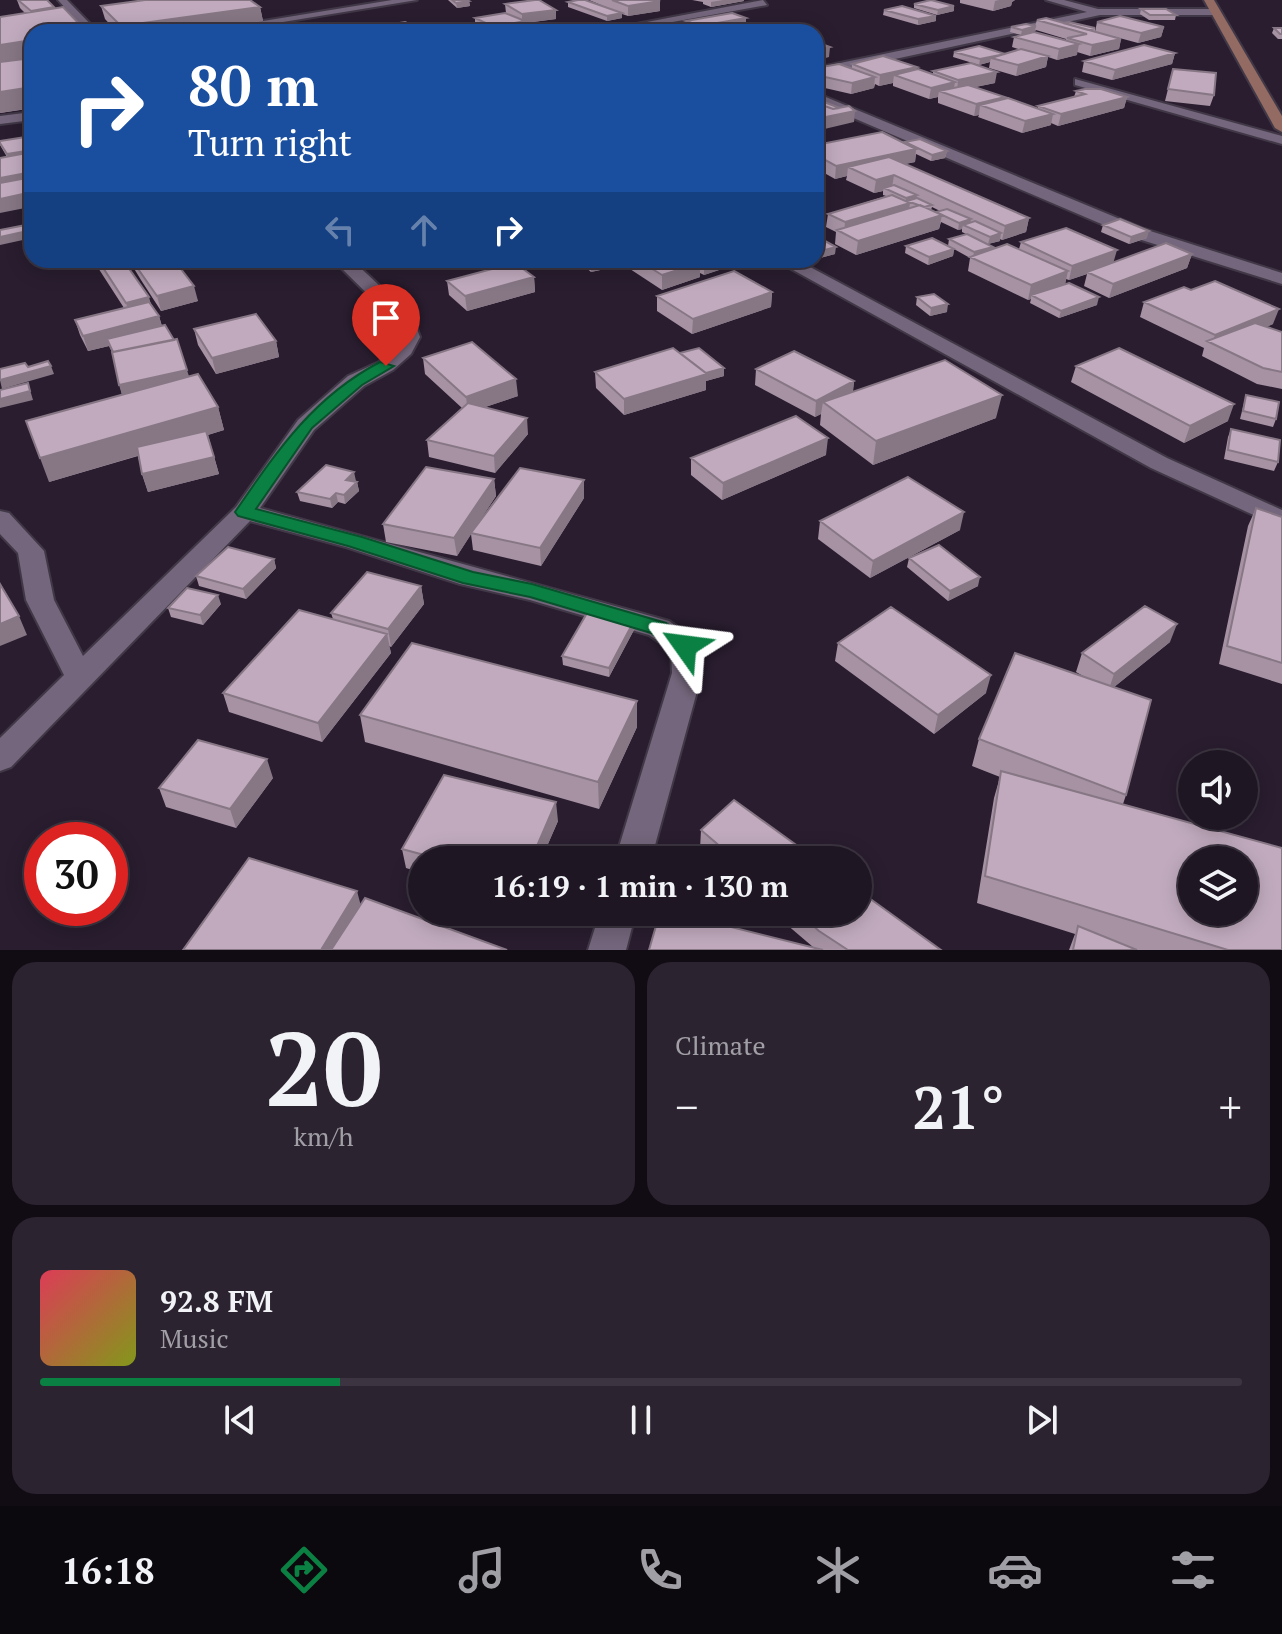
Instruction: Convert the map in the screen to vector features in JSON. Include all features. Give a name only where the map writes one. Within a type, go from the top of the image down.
[{"type":"street","points":[[253,24],[412,0]]},
{"type":"street","points":[[1051,0],[1100,12]]},
{"type":"street","points":[[62,1],[85,24]]},
{"type":"street","points":[[642,24],[763,3]]},
{"type":"street","points":[[824,70],[1100,12],[1212,6],[1282,128]]},
{"type":"street","points":[[1079,82],[1282,140]]},
{"type":"street","points":[[824,100],[1138,233],[1282,279]]},
{"type":"street","points":[[0,120],[24,117]]},
{"type":"street","points":[[0,758],[245,512],[306,425],[346,389],[386,366],[404,350],[410,337],[405,320],[350,268]]},
{"type":"street","points":[[799,268],[1159,463],[1282,520]]},
{"type":"street","points":[[245,512],[355,541],[470,578],[532,591],[659,628],[685,646],[687,673],[637,846]]},
{"type":"street","points":[[0,519],[31,551],[40,600],[81,680]]},
{"type":"street","points":[[607,950],[614,926]]},
{"type":"building","points":[[18,0],[47,0],[54,7],[31,11]]},
{"type":"building","points":[[145,0],[250,0],[260,7],[119,24],[101,6]]},
{"type":"building","points":[[539,0],[556,10],[522,14],[505,4]]},
{"type":"building","points":[[578,0],[622,13],[607,16],[568,2]]},
{"type":"building","points":[[612,0],[657,0],[660,1],[628,6]]},
{"type":"building","points":[[931,0],[954,6],[938,10],[914,4]]},
{"type":"building","points":[[902,6],[936,16],[918,19],[884,10]]},
{"type":"building","points":[[63,7],[79,24],[24,24],[24,41],[0,45],[0,17]]},
{"type":"building","points":[[1141,9],[1166,9],[1176,15],[1150,15]]},
{"type":"building","points":[[505,13],[525,21],[488,24],[475,18]]},
{"type":"building","points":[[732,13],[746,18],[712,24],[686,21]]},
{"type":"building","points":[[1120,16],[1164,27],[1141,33],[1097,22]]},
{"type":"building","points":[[1046,18],[1121,39],[1092,45],[1067,38],[1087,34],[1037,20]]},
{"type":"building","points":[[1063,23],[1095,28],[1088,30]]},
{"type":"building","points":[[1036,26],[1022,30],[1011,27]]},
{"type":"building","points":[[1034,32],[1079,44],[1059,49],[1014,37]]},
{"type":"building","points":[[1144,45],[1175,53],[1115,70],[1084,61]]},
{"type":"building","points":[[979,46],[1005,54],[980,59],[954,52]]},
{"type":"building","points":[[1021,49],[1048,56],[1018,65],[991,58]]},
{"type":"building","points":[[883,56],[917,67],[880,75],[852,64]]},
{"type":"building","points":[[24,59],[24,88],[0,92],[0,62]]},
{"type":"building","points":[[971,63],[997,72],[958,80],[933,71]]},
{"type":"building","points":[[839,64],[875,77],[852,83],[824,77],[824,67]]},
{"type":"building","points":[[918,69],[955,82],[931,88],[894,75]]},
{"type":"building","points":[[1173,69],[1216,73],[1214,95],[1168,89]]},
{"type":"building","points":[[968,85],[1005,97],[976,104],[939,91]]},
{"type":"building","points":[[1101,89],[1127,97],[1061,114],[1038,106],[1085,94],[1076,91]]},
{"type":"building","points":[[1008,98],[1053,114],[1025,121],[980,105]]},
{"type":"building","points":[[824,102],[840,108],[824,106]]},
{"type":"building","points":[[824,106],[833,109],[849,106],[855,111],[824,117]]},
{"type":"building","points":[[882,132],[916,149],[836,166],[824,159],[824,143]]},
{"type":"building","points":[[24,137],[24,151],[7,154],[0,141]]},
{"type":"building","points":[[920,139],[947,151],[932,155],[905,142]]},
{"type":"building","points":[[24,154],[24,174],[0,178],[0,158]]},
{"type":"building","points":[[889,157],[1029,218],[1005,226],[894,175],[876,180],[848,167]]},
{"type":"building","points":[[24,178],[24,194],[0,199],[0,183]]},
{"type":"building","points":[[894,185],[917,195],[906,198],[884,188]]},
{"type":"building","points":[[892,195],[910,203],[845,222],[828,214]]},
{"type":"building","points":[[917,198],[932,205],[924,207],[907,201]]},
{"type":"building","points":[[920,205],[942,215],[858,241],[837,230]]},
{"type":"building","points":[[947,209],[971,219],[959,223],[936,212]]},
{"type":"building","points":[[1120,219],[1149,231],[1131,237],[1103,225]]},
{"type":"building","points":[[975,221],[1001,233],[990,237],[963,225]]},
{"type":"building","points":[[24,225],[24,232],[0,237],[0,230]]},
{"type":"building","points":[[1066,228],[1117,250],[1072,266],[1021,242]]},
{"type":"building","points":[[967,234],[993,247],[974,252],[949,239]]},
{"type":"building","points":[[932,238],[954,249],[929,257],[906,246]]},
{"type":"building","points":[[825,241],[836,247],[824,250]]},
{"type":"building","points":[[1166,243],[1192,254],[1113,284],[1087,272]]},
{"type":"building","points":[[1007,244],[1068,271],[1031,285],[970,257]]},
{"type":"building","points":[[103,268],[129,268],[149,297],[126,303]]},
{"type":"building","points":[[137,268],[180,268],[194,286],[157,296]]},
{"type":"building","points":[[496,268],[522,268],[534,277],[465,296],[447,281]]},
{"type":"building","points":[[651,268],[684,268],[662,275]]},
{"type":"building","points":[[734,271],[772,292],[693,319],[657,296]]},
{"type":"building","points":[[1215,281],[1279,309],[1215,335],[1144,302],[1184,287],[1191,290]]},
{"type":"building","points":[[1069,283],[1099,297],[1061,311],[1031,295]]},
{"type":"building","points":[[934,294],[948,304],[931,308],[917,297]]},
{"type":"building","points":[[149,302],[159,316],[83,336],[75,320]]},
{"type":"building","points":[[256,314],[276,341],[212,358],[194,329]]},
{"type":"building","points":[[1255,323],[1282,332],[1282,372],[1263,368],[1207,341]]},
{"type":"building","points":[[165,325],[174,340],[113,352],[107,339]]},
{"type":"building","points":[[177,339],[187,370],[119,385],[112,352]]},
{"type":"building","points":[[472,342],[516,379],[466,397],[423,358]]},
{"type":"building","points":[[673,348],[707,374],[624,399],[595,372]]},
{"type":"building","points":[[699,348],[724,368],[706,373],[680,353]]},
{"type":"building","points":[[1119,348],[1234,404],[1190,426],[1076,366]]},
{"type":"building","points":[[794,351],[854,381],[816,401],[756,369]]},
{"type":"building","points":[[945,360],[1002,395],[876,441],[823,402]]},
{"type":"building","points":[[48,361],[51,366],[0,380],[0,369],[25,363],[28,367]]},
{"type":"building","points":[[198,374],[218,407],[40,458],[26,421]]},
{"type":"building","points":[[28,383],[30,391],[0,399],[0,390]]},
{"type":"building","points":[[1246,395],[1279,402],[1276,419],[1243,411]]},
{"type":"building","points":[[468,403],[527,418],[494,456],[427,440]]},
{"type":"building","points":[[796,416],[828,438],[723,483],[691,458]]},
{"type":"building","points":[[1231,429],[1280,440],[1278,462],[1228,450]]},
{"type":"building","points":[[206,431],[214,457],[142,474],[137,447]]},
{"type":"building","points":[[326,465],[354,472],[346,480],[357,482],[344,495],[336,493],[330,499],[297,492]]},
{"type":"building","points":[[426,467],[494,479],[454,538],[383,524]]},
{"type":"building","points":[[520,468],[584,480],[540,548],[471,533]]},
{"type":"building","points":[[908,477],[964,512],[873,561],[820,521]]},
{"type":"building","points":[[1256,508],[1282,517],[1282,663],[1227,646]]},
{"type":"building","points":[[939,545],[980,577],[950,591],[909,558]]},
{"type":"building","points":[[228,547],[274,559],[243,589],[196,576]]},
{"type":"building","points":[[367,572],[421,586],[388,629],[331,613]]},
{"type":"building","points":[[0,584],[19,616],[0,624]]},
{"type":"building","points":[[187,588],[218,595],[200,615],[168,608]]},
{"type":"building","points":[[1145,606],[1177,624],[1114,674],[1082,653]]},
{"type":"building","points":[[891,607],[991,675],[938,715],[838,643]]},
{"type":"building","points":[[590,608],[635,619],[609,668],[562,656]]},
{"type":"building","points":[[299,610],[387,634],[318,723],[223,693]]},
{"type":"building","points":[[412,643],[637,701],[598,782],[360,715]]},
{"type":"building","points":[[1015,653],[1151,700],[1126,795],[979,739]]},
{"type":"building","points":[[198,740],[267,759],[230,809],[159,788]]},
{"type":"building","points":[[1001,771],[1178,820],[1178,830],[1216,830],[1282,848],[1282,950],[1228,950],[985,876]]},
{"type":"building","points":[[444,775],[556,802],[537,846],[408,846],[408,851],[402,849]]},
{"type":"building","points":[[734,800],[798,846],[720,846],[701,830]]},
{"type":"building","points":[[249,858],[357,891],[321,950],[183,950]]},
{"type":"building","points":[[365,898],[408,914],[408,926],[441,926],[507,950],[331,950]]},
{"type":"building","points":[[872,900],[941,950],[848,950],[813,926],[872,926]]},
{"type":"building","points":[[656,926],[727,926],[823,950],[649,950]]},
{"type":"building","points":[[1078,926],[1137,950],[1073,950]]},
{"type":"route","points":[[386,366],[356,381],[306,425],[245,512],[355,541],[470,578],[532,591],[659,628],[685,646]]}]
